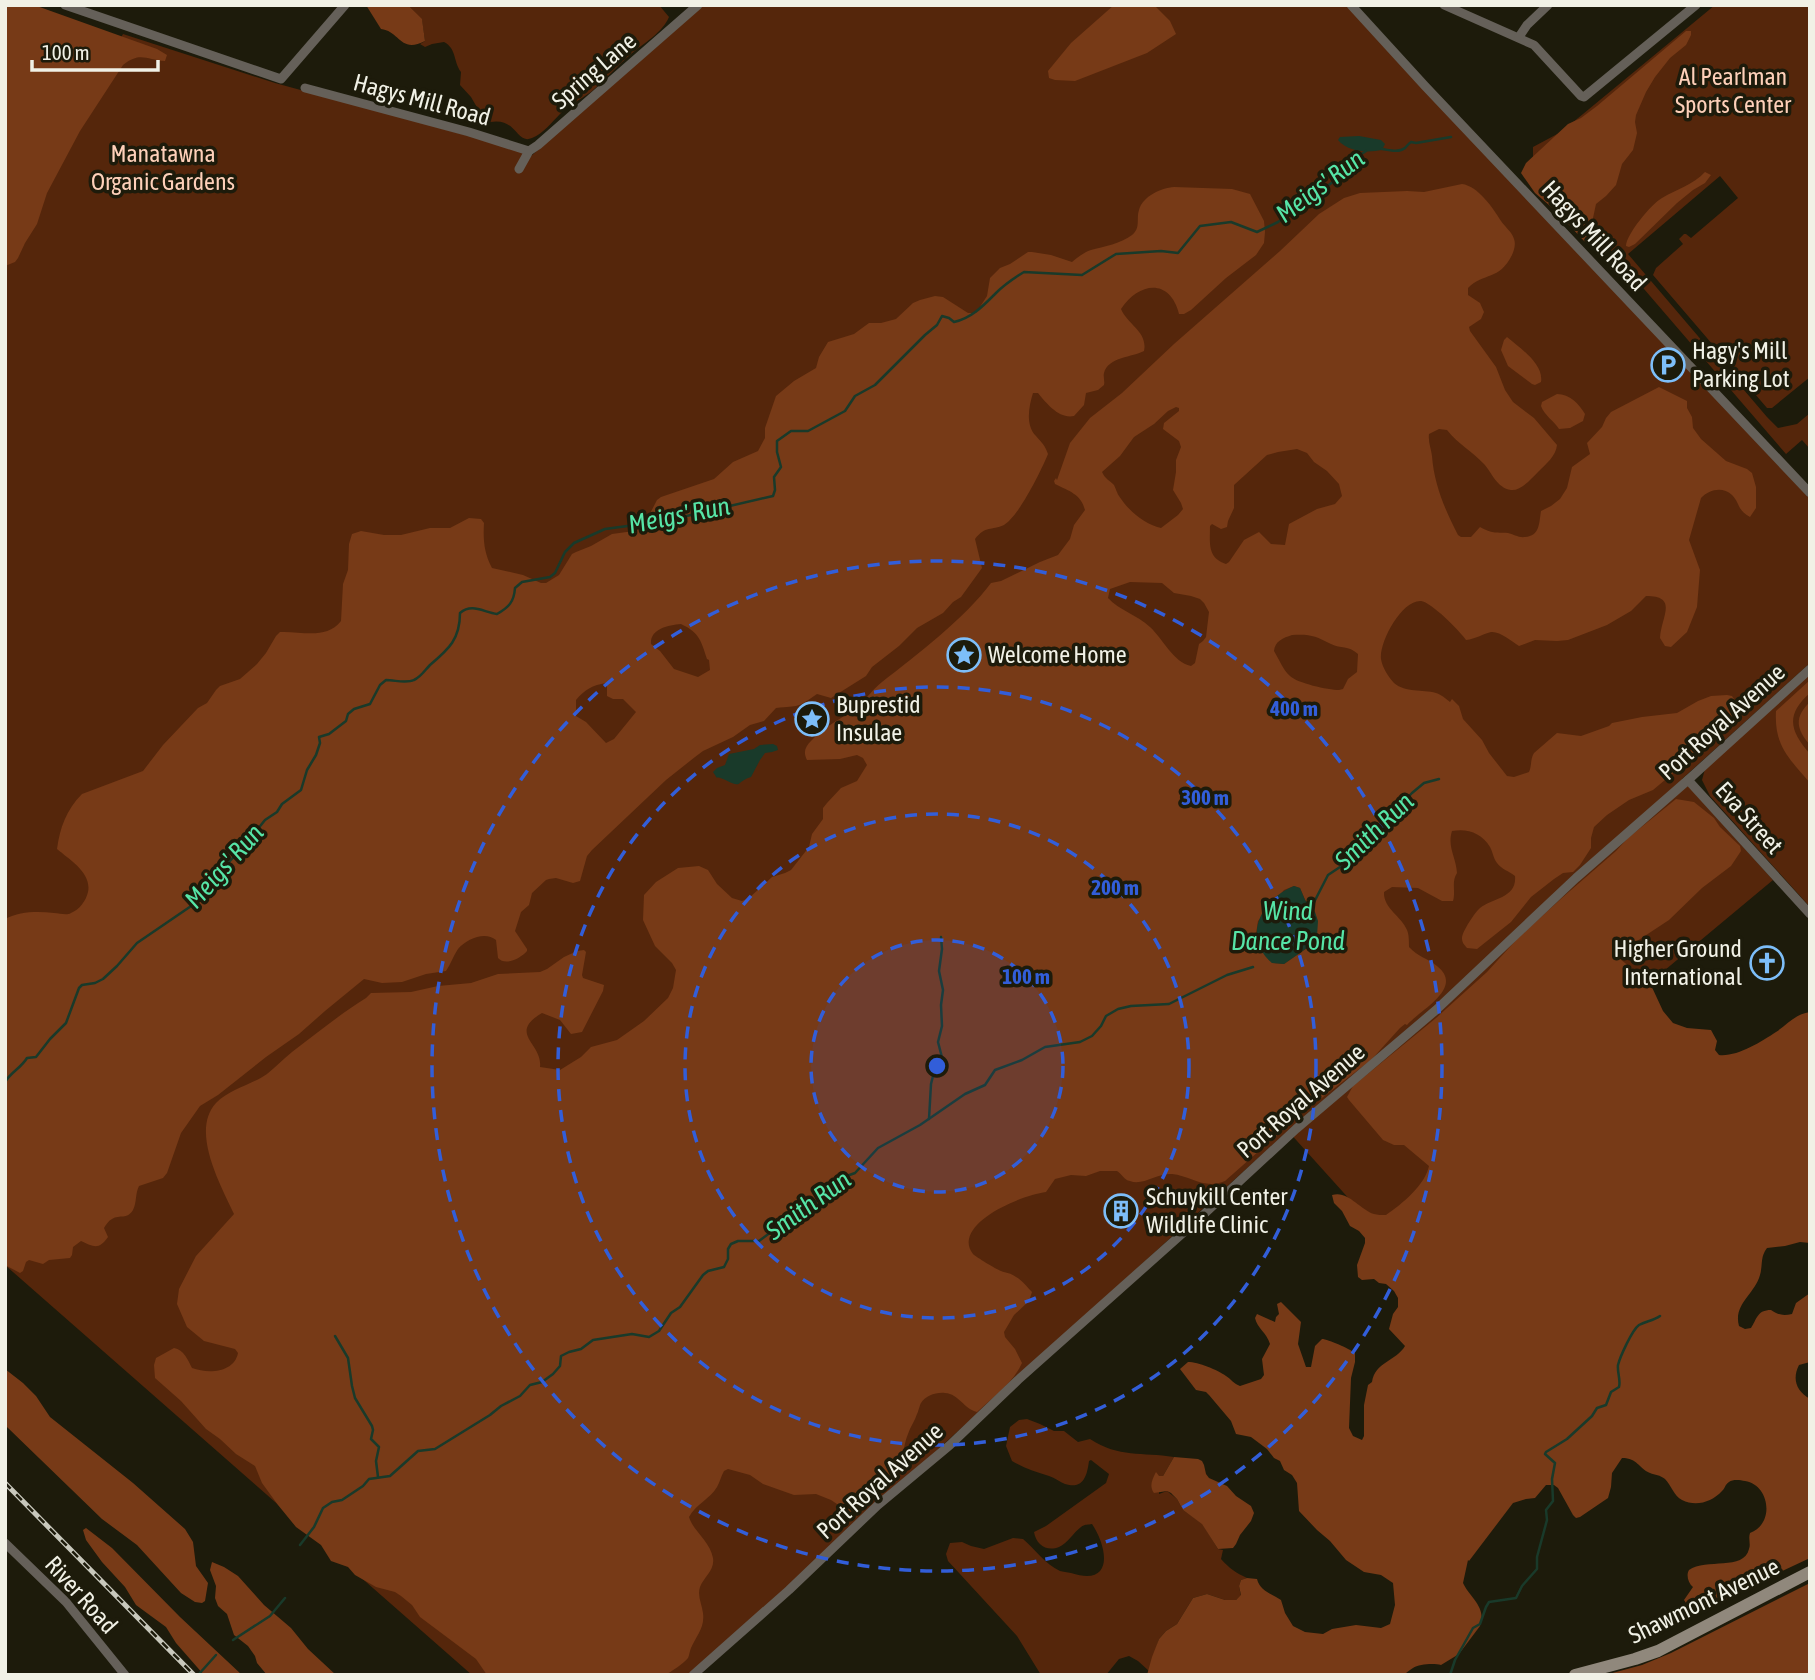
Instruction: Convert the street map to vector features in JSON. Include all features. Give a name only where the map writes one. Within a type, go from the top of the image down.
[{"type":"main road","name":"Shawmont Avenue","points":[[1575,1675],[1658,1651],[1810,1572]]},
{"type":"street","points":[[65,5],[281,79],[345,5]]},
{"type":"street","name":"Spring Lane","points":[[519,169],[529,151],[698,5]]},
{"type":"street","name":"Hagys Mill Road","points":[[1351,5],[1810,493]]},
{"type":"street","points":[[1444,5],[1538,48],[1584,97],[1696,5]]},
{"type":"street","points":[[1519,37],[1527,25],[1548,5]]},
{"type":"street","name":"Hagys Mill Road","points":[[305,88],[529,151]]},
{"type":"street","name":"Port Royal Avenue","points":[[693,1675],[1296,1129],[1436,1010],[1576,878],[1810,669]]},
{"type":"street","name":"Eva Street","points":[[1688,779],[1810,914]]},
{"type":"street","name":"River Road","points":[[5,1544],[66,1602],[125,1675]]},
{"type":"green space","points":[[408,5],[659,5],[669,17],[657,33],[591,92],[564,111],[547,128],[527,139],[522,138],[506,123],[490,122],[482,116],[460,85],[461,72],[451,48],[444,42],[425,47],[420,44],[425,41],[422,20]]},
{"type":"green space","name":"Manatawna Organic Gardens","points":[[704,5],[1347,5],[1810,499],[1810,663],[1682,779],[1773,880],[1641,990],[1543,1414],[1288,1131],[690,1675],[472,1675],[5,1265],[5,247],[123,34],[275,83],[513,148],[531,156]]},
{"type":"green space","name":"Al Pearlman Sports Center","points":[[1715,5],[1810,5],[1810,377],[1772,408],[1767,408],[1653,275],[1656,268],[1683,244],[1679,239],[1684,234],[1691,238],[1738,198],[1720,176],[1628,254],[1778,428],[1797,424],[1810,413],[1810,449],[1802,440],[1786,454],[1533,160],[1533,147],[1561,132]]},
{"type":"green space","points":[[1810,674],[1810,907],[1710,796],[1702,780],[1705,769]]},
{"type":"green space","points":[[1027,1419],[1054,1431],[1064,1431],[1078,1442],[1090,1439],[1121,1452],[1174,1457],[1163,1476],[1159,1476],[1159,1494],[1167,1491],[1177,1499],[1183,1510],[1202,1523],[1218,1549],[1223,1550],[1221,1559],[1247,1578],[1241,1580],[1241,1596],[1236,1600],[1225,1600],[1207,1594],[1193,1598],[1177,1624],[1159,1639],[1149,1671],[1129,1656],[1119,1659],[1106,1675],[1041,1675],[1017,1636],[948,1561],[946,1554],[950,1543],[962,1542],[984,1549],[1013,1538],[1023,1539],[1060,1571],[1085,1576],[1095,1575],[1101,1570],[1104,1554],[1092,1524],[1082,1526],[1065,1543],[1055,1548],[1046,1548],[1040,1544],[1034,1532],[1106,1483],[1109,1474],[1091,1460],[1083,1480],[1071,1485],[1012,1461],[1006,1446],[1010,1427],[1019,1420]]},
{"type":"shaded area","points":[[5,5],[34,5],[167,55],[165,61],[139,57],[123,65],[80,131],[47,193],[37,224],[18,258],[5,266]]},
{"type":"shaded area","points":[[366,5],[408,5],[422,19],[425,41],[410,45],[381,29]]},
{"type":"shaded area","points":[[1114,5],[1154,5],[1170,21],[1176,34],[1147,53],[1075,81],[1049,78],[1048,71],[1071,43]]},
{"type":"shaded area","points":[[1686,31],[1691,31],[1691,35],[1686,45],[1670,58],[1646,92],[1636,115],[1637,133],[1633,150],[1622,164],[1616,185],[1596,204],[1593,218],[1595,237],[1591,242],[1585,242],[1535,193],[1521,173],[1526,163],[1568,124],[1597,106]]},
{"type":"shaded area","points":[[1705,172],[1711,175],[1705,183],[1677,203],[1635,244],[1626,246],[1634,228],[1652,206]]},
{"type":"shaded area","points":[[1462,184],[1468,186],[1484,198],[1513,236],[1515,243],[1512,255],[1502,269],[1468,288],[1468,295],[1480,303],[1484,312],[1481,319],[1469,327],[1496,367],[1513,402],[1534,418],[1557,445],[1553,456],[1533,477],[1522,486],[1511,490],[1498,483],[1484,464],[1447,430],[1439,429],[1429,434],[1438,487],[1458,535],[1471,537],[1480,527],[1491,532],[1521,537],[1534,534],[1541,511],[1560,499],[1567,488],[1572,467],[1590,454],[1587,443],[1611,412],[1659,387],[1687,401],[1693,428],[1701,439],[1726,461],[1752,473],[1756,487],[1756,508],[1750,517],[1743,512],[1732,495],[1720,490],[1712,491],[1701,498],[1689,540],[1700,570],[1697,607],[1687,632],[1671,647],[1665,646],[1660,638],[1666,609],[1662,600],[1656,597],[1646,596],[1631,611],[1607,625],[1568,640],[1535,640],[1519,646],[1494,632],[1466,640],[1438,611],[1421,601],[1406,607],[1388,633],[1381,652],[1386,672],[1399,686],[1436,693],[1450,702],[1452,699],[1459,706],[1463,719],[1482,740],[1507,776],[1514,777],[1529,772],[1534,753],[1557,733],[1581,736],[1612,723],[1677,713],[1711,696],[1732,696],[1738,705],[1737,720],[1731,729],[1708,744],[1653,790],[1629,800],[1607,815],[1594,827],[1591,848],[1580,865],[1573,872],[1563,873],[1531,897],[1511,922],[1477,949],[1467,948],[1463,942],[1466,927],[1480,908],[1508,893],[1515,883],[1515,876],[1499,865],[1487,842],[1478,835],[1463,830],[1452,831],[1451,847],[1457,873],[1453,901],[1442,901],[1418,888],[1392,887],[1384,892],[1386,903],[1407,930],[1409,947],[1444,974],[1446,982],[1443,990],[1430,1006],[1400,1028],[1371,1060],[1301,1114],[1225,1181],[1211,1184],[1172,1174],[1135,1182],[1126,1179],[1117,1171],[1100,1171],[1086,1176],[1071,1175],[1055,1179],[1046,1192],[1013,1202],[980,1222],[969,1239],[973,1254],[1018,1278],[1032,1292],[1029,1301],[1014,1315],[1004,1332],[1022,1363],[1018,1370],[977,1412],[950,1394],[938,1393],[925,1398],[909,1431],[896,1476],[882,1491],[849,1512],[816,1494],[794,1495],[763,1484],[750,1475],[728,1469],[724,1471],[714,1491],[689,1517],[709,1546],[713,1562],[699,1590],[703,1613],[701,1628],[688,1658],[681,1665],[666,1675],[487,1675],[476,1659],[420,1617],[412,1605],[401,1596],[376,1587],[355,1575],[348,1567],[331,1561],[321,1545],[296,1527],[278,1505],[262,1483],[255,1466],[206,1429],[181,1401],[155,1378],[156,1358],[174,1348],[183,1353],[192,1368],[205,1371],[226,1368],[236,1360],[238,1353],[235,1349],[204,1341],[187,1327],[177,1304],[179,1289],[196,1256],[234,1214],[210,1159],[207,1143],[206,1128],[216,1103],[267,1074],[371,993],[411,992],[471,983],[498,974],[540,972],[577,951],[586,952],[583,978],[604,985],[603,991],[582,1032],[571,1034],[560,1020],[542,1013],[532,1020],[527,1027],[527,1033],[537,1051],[540,1067],[560,1070],[591,1047],[617,1040],[644,1021],[668,998],[676,970],[655,946],[643,920],[644,895],[656,882],[678,868],[699,866],[708,870],[717,884],[732,898],[742,901],[772,877],[791,870],[809,847],[812,834],[823,819],[823,808],[841,788],[857,781],[867,765],[863,758],[857,755],[840,759],[807,760],[807,745],[940,636],[991,583],[1058,555],[1085,510],[1077,497],[1054,481],[1056,478],[1057,480],[1070,443],[1090,418],[1122,393],[1319,214],[1344,198],[1360,193],[1424,192]],"holes":[[[1179,408],[1179,411],[1164,423],[1163,429],[1179,441],[1181,447],[1176,460],[1173,490],[1183,509],[1161,528],[1143,520],[1132,511],[1102,472],[1120,456],[1134,437],[1168,411]],[[1297,449],[1307,453],[1339,484],[1342,496],[1335,504],[1317,509],[1289,524],[1285,545],[1271,544],[1259,532],[1244,540],[1226,564],[1213,554],[1210,526],[1212,524],[1221,529],[1227,527],[1234,508],[1234,485],[1267,455]],[[1130,582],[1162,583],[1174,593],[1200,599],[1209,612],[1206,637],[1199,644],[1195,663],[1191,666],[1179,660],[1150,627],[1112,602],[1108,598],[1110,589]],[[1308,635],[1351,649],[1358,654],[1357,672],[1348,679],[1343,689],[1339,690],[1313,686],[1294,679],[1285,671],[1274,651],[1278,642],[1286,637]],[[1294,886],[1300,888],[1307,904],[1307,948],[1284,964],[1273,963],[1256,934],[1258,921],[1284,890]]]},
{"type":"shaded area","points":[[1169,188],[1232,189],[1250,194],[1264,221],[1264,243],[1256,255],[1184,314],[1179,314],[1175,302],[1161,289],[1145,289],[1128,300],[1121,309],[1143,339],[1144,351],[1110,364],[1104,373],[1104,385],[1098,390],[1086,393],[1084,405],[1074,416],[1058,413],[1038,393],[1033,393],[1029,409],[1030,426],[1048,454],[1029,492],[1010,520],[1004,525],[982,532],[975,539],[982,568],[961,597],[943,613],[917,628],[872,667],[866,676],[831,698],[817,694],[798,706],[776,708],[764,721],[750,725],[733,737],[703,751],[666,780],[592,850],[587,856],[580,881],[573,883],[556,878],[549,879],[532,893],[529,905],[521,912],[515,931],[527,949],[520,957],[501,960],[498,958],[496,940],[482,936],[471,939],[458,949],[446,971],[402,982],[382,983],[364,979],[299,1034],[200,1106],[181,1133],[167,1173],[163,1178],[139,1186],[133,1210],[128,1215],[108,1222],[104,1228],[108,1237],[102,1244],[93,1246],[81,1241],[73,1247],[70,1258],[49,1260],[43,1264],[29,1260],[20,1273],[5,1265],[5,919],[29,912],[69,914],[84,902],[88,892],[87,879],[79,868],[57,849],[65,820],[82,794],[143,771],[163,745],[198,708],[207,703],[220,686],[240,679],[257,664],[280,632],[321,633],[341,621],[343,584],[348,570],[352,534],[361,531],[401,535],[430,528],[450,528],[469,518],[481,519],[484,523],[486,552],[492,568],[546,583],[559,575],[572,554],[612,534],[643,527],[661,497],[714,479],[733,462],[758,451],[765,438],[765,428],[776,396],[816,368],[828,342],[854,334],[869,323],[896,319],[913,303],[935,296],[943,297],[968,313],[976,313],[987,296],[990,278],[1000,268],[1028,252],[1051,255],[1072,262],[1088,251],[1123,240],[1136,229],[1139,210],[1144,201],[1158,191]],"holes":[[[681,624],[696,634],[709,660],[710,670],[698,677],[674,669],[651,644],[657,631]],[[606,683],[607,696],[623,699],[636,712],[614,739],[606,743],[586,722],[576,716],[576,700],[579,696],[589,688]]]},
{"type":"shaded area","points":[[1507,337],[1535,363],[1541,375],[1541,382],[1532,384],[1508,366],[1501,350]]},
{"type":"shaded area","points":[[1557,394],[1577,403],[1585,414],[1583,421],[1570,428],[1559,429],[1541,406],[1542,402]]},
{"type":"shaded area","points":[[1810,680],[1810,693],[1797,709],[1793,723],[1798,738],[1810,754],[1810,783],[1780,743],[1776,711]]},
{"type":"shaded area","points":[[1810,702],[1810,745],[1802,734],[1799,718]]},
{"type":"shaded area","points":[[1676,799],[1694,802],[1714,818],[1740,846],[1741,851],[1731,866],[1702,888],[1669,920],[1620,951],[1620,959],[1650,983],[1663,1011],[1673,1023],[1687,1028],[1711,1030],[1717,1041],[1715,1050],[1719,1055],[1733,1054],[1749,1048],[1796,1017],[1810,1012],[1810,1243],[1800,1242],[1767,1248],[1757,1282],[1742,1305],[1738,1318],[1739,1326],[1745,1329],[1751,1328],[1758,1316],[1766,1310],[1781,1315],[1792,1314],[1796,1303],[1810,1293],[1810,1362],[1799,1365],[1796,1380],[1801,1392],[1810,1399],[1810,1558],[1748,1585],[1724,1601],[1694,1606],[1686,1603],[1684,1600],[1693,1587],[1688,1579],[1689,1570],[1732,1562],[1746,1556],[1750,1547],[1750,1533],[1758,1528],[1766,1514],[1764,1497],[1753,1484],[1735,1480],[1729,1482],[1709,1501],[1687,1502],[1677,1496],[1663,1478],[1646,1471],[1635,1461],[1622,1458],[1612,1473],[1608,1498],[1580,1517],[1573,1515],[1554,1485],[1546,1485],[1535,1498],[1513,1503],[1468,1560],[1463,1583],[1480,1608],[1480,1626],[1459,1654],[1441,1665],[1419,1666],[1403,1675],[1147,1675],[1159,1639],[1177,1624],[1193,1598],[1207,1594],[1225,1600],[1236,1600],[1241,1595],[1241,1580],[1247,1578],[1257,1579],[1264,1589],[1281,1600],[1293,1626],[1305,1632],[1323,1634],[1332,1629],[1356,1625],[1381,1628],[1390,1624],[1395,1605],[1393,1583],[1381,1575],[1364,1572],[1346,1560],[1299,1511],[1297,1483],[1292,1475],[1284,1470],[1280,1461],[1251,1437],[1236,1434],[1231,1421],[1209,1395],[1196,1390],[1180,1369],[1188,1362],[1197,1363],[1218,1371],[1240,1386],[1261,1379],[1264,1375],[1262,1359],[1270,1344],[1255,1318],[1257,1314],[1275,1322],[1279,1314],[1277,1304],[1281,1302],[1301,1322],[1298,1344],[1306,1367],[1311,1367],[1315,1346],[1322,1339],[1355,1353],[1349,1428],[1353,1436],[1362,1440],[1368,1385],[1377,1370],[1405,1346],[1389,1329],[1398,1307],[1398,1298],[1386,1284],[1358,1277],[1357,1265],[1365,1238],[1350,1226],[1334,1203],[1332,1195],[1343,1195],[1369,1212],[1386,1215],[1418,1187],[1429,1166],[1404,1145],[1394,1145],[1383,1140],[1347,1097],[1353,1086],[1436,1018],[1487,972],[1518,938],[1628,838]]},
{"type":"shaded area","points":[[5,1369],[36,1396],[50,1417],[133,1483],[185,1529],[193,1542],[196,1566],[208,1583],[205,1601],[195,1602],[181,1593],[137,1545],[102,1519],[5,1425]]},
{"type":"shaded area","points":[[1174,1457],[1202,1461],[1209,1478],[1227,1486],[1251,1506],[1254,1513],[1251,1521],[1233,1548],[1218,1549],[1202,1524],[1183,1510],[1171,1493],[1154,1493],[1152,1490],[1152,1480],[1156,1472],[1163,1476]]},
{"type":"shaded area","points":[[86,1528],[112,1548],[242,1675],[204,1675],[166,1627],[136,1605],[125,1587],[86,1540],[83,1530]]},
{"type":"shaded area","points":[[212,1562],[238,1576],[336,1675],[267,1675],[248,1646],[234,1635],[227,1614],[218,1606],[215,1598],[216,1586],[210,1570]]},
{"type":"shaded area","points":[[1810,1583],[1810,1675],[1605,1675],[1642,1665],[1671,1653]]},
{"type":"water","points":[[1359,136],[1381,140],[1385,144],[1382,150],[1364,151],[1347,147],[1338,140],[1340,137]]},
{"type":"water","points":[[773,744],[778,750],[765,753],[751,777],[738,784],[717,778],[713,772],[725,765],[729,754]]},
{"type":"water","name":"Wind Dance Pond","points":[[1294,886],[1300,888],[1305,900],[1315,912],[1318,921],[1317,936],[1307,948],[1284,964],[1272,963],[1258,941],[1259,919],[1273,900]]},
{"type":"waterway","name":"Meigs' Run","points":[[1382,149],[1400,150],[1411,142],[1451,137]]},
{"type":"waterway","name":"Meigs' Run","points":[[5,1082],[27,1058],[36,1057],[66,1023],[82,985],[103,979],[137,943],[197,902],[265,820],[301,790],[307,770],[316,755],[319,737],[329,734],[346,721],[348,714],[354,709],[370,704],[380,685],[386,680],[414,680],[443,654],[456,637],[460,613],[464,610],[473,608],[497,614],[510,604],[515,588],[522,582],[550,577],[555,573],[565,552],[574,543],[605,529],[665,521],[773,496],[774,477],[781,467],[777,441],[791,431],[808,431],[845,411],[855,396],[875,385],[937,325],[942,316],[954,322],[972,314],[1024,272],[1082,275],[1116,254],[1161,251],[1178,253],[1200,226],[1231,222],[1257,232],[1278,222],[1312,198],[1343,174],[1351,161],[1366,151]]},
{"type":"waterway","name":"Smith Run","points":[[1310,910],[1328,875],[1346,863],[1412,793],[1424,783],[1439,779]]},
{"type":"waterway","points":[[929,1119],[933,1076],[945,1069],[938,1042],[942,1026],[943,990],[939,971],[941,937]]},
{"type":"waterway","name":"Smith Run","points":[[300,1545],[314,1527],[323,1508],[342,1500],[369,1479],[390,1476],[418,1451],[435,1449],[520,1396],[530,1385],[542,1382],[560,1366],[561,1356],[581,1349],[593,1340],[632,1334],[649,1337],[659,1331],[703,1275],[724,1267],[731,1244],[738,1241],[759,1241],[794,1220],[844,1177],[855,1173],[878,1148],[920,1125],[965,1094],[985,1085],[995,1070],[1022,1060],[1045,1047],[1080,1042],[1092,1036],[1106,1016],[1118,1009],[1169,1004],[1227,975],[1253,967]]},
{"type":"waterway","points":[[1450,1675],[1455,1660],[1473,1628],[1480,1624],[1489,1602],[1516,1598],[1522,1586],[1537,1569],[1537,1557],[1547,1520],[1546,1510],[1553,1501],[1552,1479],[1555,1463],[1546,1452],[1567,1439],[1597,1408],[1606,1405],[1611,1392],[1619,1387],[1618,1365],[1633,1332],[1639,1325],[1660,1316]]},
{"type":"waterway","points":[[335,1336],[348,1358],[355,1398],[372,1426],[371,1439],[379,1447],[376,1461],[378,1477]]},
{"type":"waterway","name":"Smith Run","points":[[233,1640],[270,1616],[285,1598]]},
{"type":"waterway","name":"Smith Run","points":[[199,1674],[216,1655]]},
{"type":"railway","points":[[5,1483],[194,1675]]},
{"type":"place","name":"Hagy's Mill Parking Lot","points":[[1668,365]]},
{"type":"place","name":"Welcome Home","points":[[964,655]]},
{"type":"place","name":"Buprestid Insulae","points":[[812,719]]},
{"type":"place","name":"Higher Ground International","points":[[1767,963]]},
{"type":"place","name":"Schuykill Center Wildlife Clinic","points":[[1121,1211]]}]
